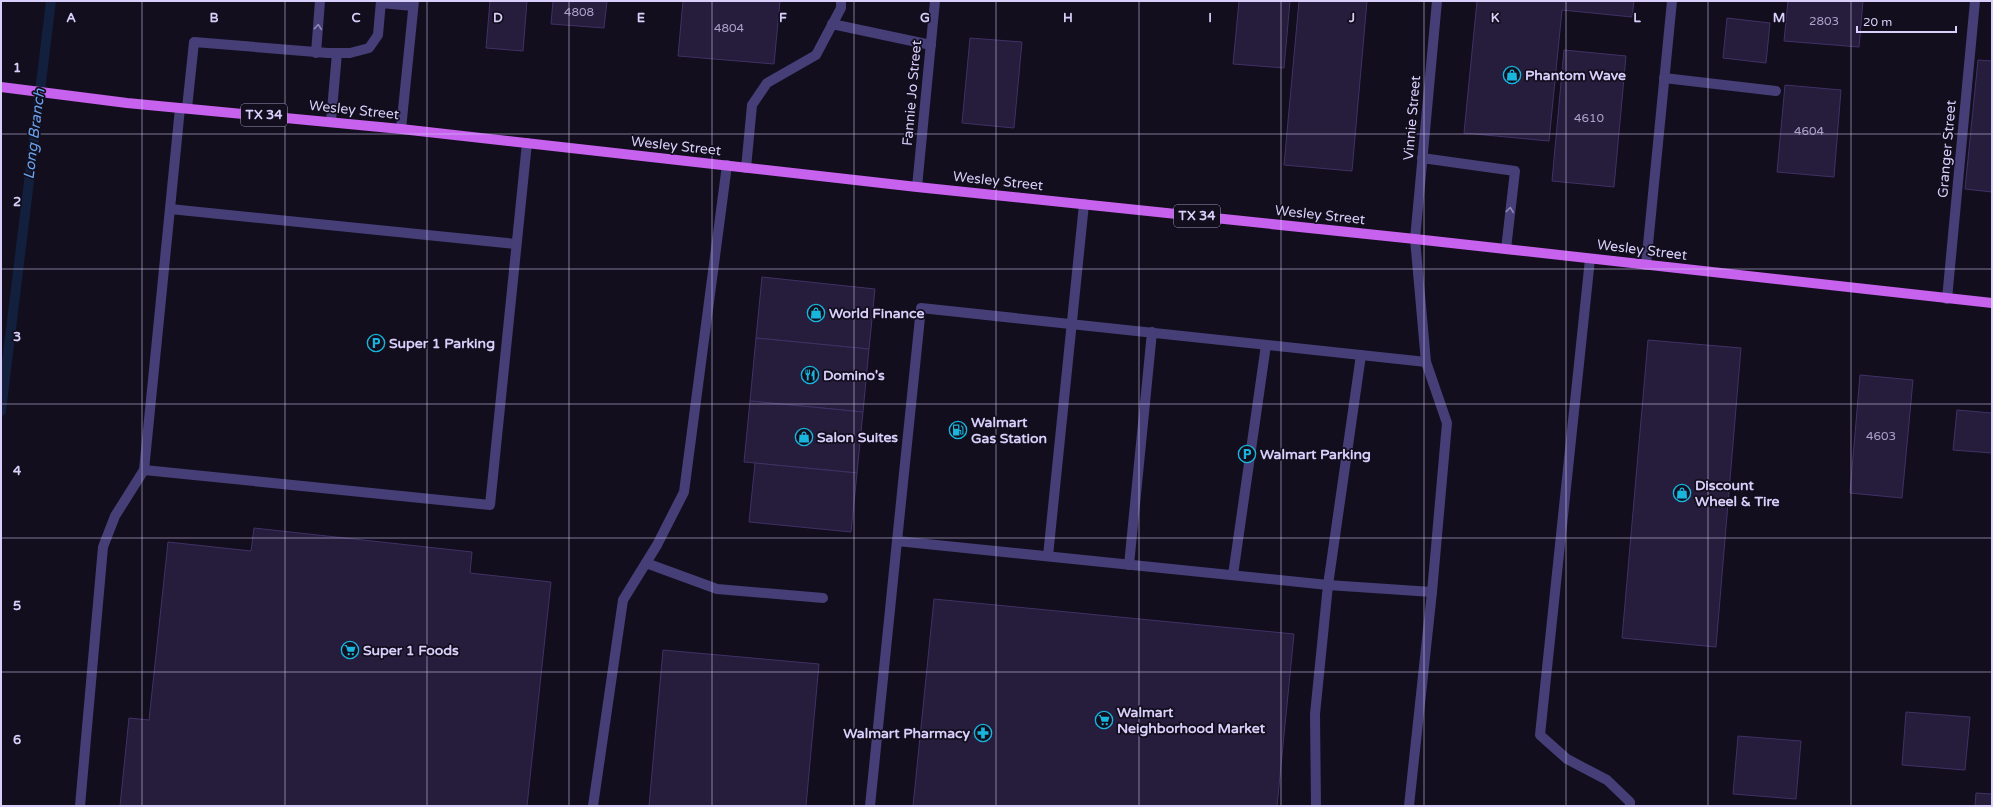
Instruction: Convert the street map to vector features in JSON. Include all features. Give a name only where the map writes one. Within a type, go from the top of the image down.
[{"type":"main road","name":"Wesley Street","points":[[1,87],[127,103],[401,128],[917,187],[1414,239],[1992,303]]},
{"type":"street","points":[[316,53],[320,1]]},
{"type":"street","points":[[746,168],[752,105],[767,83],[816,54],[841,8],[841,1]]},
{"type":"street","name":"Fannie Jo Street","points":[[917,187],[935,1]]},
{"type":"street","name":"Vinnie Street","points":[[1409,806],[1432,592],[1447,423],[1426,362],[1414,239],[1437,1]]},
{"type":"street","points":[[1646,265],[1672,1]]},
{"type":"street","name":"Granger Street","points":[[1947,299],[1975,1]]},
{"type":"street","points":[[80,806],[103,547],[115,516],[144,470],[170,209],[194,42],[316,53],[350,53],[369,48],[378,35],[381,2],[414,3],[401,128]]},
{"type":"street","points":[[832,24],[931,46]]},
{"type":"street","points":[[331,121],[337,53]]},
{"type":"street","points":[[1664,78],[1776,91]]},
{"type":"street","points":[[144,470],[490,505],[527,143]]},
{"type":"street","points":[[1422,158],[1515,171],[1506,249]]},
{"type":"street","points":[[593,806],[623,600],[657,545],[684,492],[727,165]]},
{"type":"street","points":[[1048,556],[1084,204]]},
{"type":"street","points":[[170,209],[516,244]]},
{"type":"street","points":[[1590,259],[1540,735],[1567,759],[1607,780],[1630,802],[1630,806]]},
{"type":"street","points":[[870,806],[921,308],[1426,362]]},
{"type":"street","points":[[1129,565],[1152,332]]},
{"type":"street","points":[[1233,576],[1266,345]]},
{"type":"street","points":[[1316,806],[1315,714],[1328,585],[1361,355]]},
{"type":"street","points":[[897,541],[1233,576],[1328,585],[1432,592]]},
{"type":"street","points":[[646,563],[717,589],[823,598]]},
{"type":"building","points":[[490,1],[527,1],[523,51],[486,48]]},
{"type":"building","points":[[553,1],[607,1],[604,28],[551,24]]},
{"type":"building","points":[[683,1],[780,1],[774,64],[678,56]]},
{"type":"building","points":[[1239,1],[1290,1],[1284,68],[1233,64]]},
{"type":"building","points":[[1299,1],[1367,1],[1352,171],[1284,165]]},
{"type":"building","name":"Phantom Wave","points":[[1477,1],[1634,1],[1632,17],[1562,10],[1549,141],[1464,133]]},
{"type":"building","points":[[1788,1],[1863,1],[1859,47],[1784,41]]},
{"type":"building","points":[[1727,18],[1770,23],[1766,63],[1723,58]]},
{"type":"building","points":[[970,38],[1022,42],[1014,128],[962,123]]},
{"type":"building","points":[[1564,50],[1626,56],[1614,187],[1552,181]]},
{"type":"building","points":[[1978,60],[1992,61],[1992,192],[1965,189]]},
{"type":"building","points":[[1785,85],[1841,90],[1834,177],[1777,172]]},
{"type":"building","name":"World Finance","points":[[762,277],[875,289],[869,349],[756,338]]},
{"type":"building","name":"Domino's","points":[[756,338],[869,349],[863,412],[750,401]]},
{"type":"building","name":"Discount Wheel & Tire","points":[[1648,340],[1741,348],[1716,647],[1622,638]]},
{"type":"building","points":[[1860,375],[1913,380],[1902,498],[1850,493]]},
{"type":"building","name":"Salon Suites","points":[[750,401],[863,412],[857,473],[744,462]]},
{"type":"building","points":[[1957,410],[1992,413],[1992,453],[1953,450]]},
{"type":"building","points":[[755,463],[857,473],[851,532],[749,522]]},
{"type":"building","name":"Super 1 Foods","points":[[254,528],[472,552],[470,573],[551,582],[527,806],[120,806],[129,718],[149,720],[168,542],[251,551]]},
{"type":"building","name":"Walmart Neighborhood Market","points":[[934,599],[1294,634],[1277,806],[913,806]]},
{"type":"building","points":[[663,650],[819,664],[806,806],[649,806]]},
{"type":"building","points":[[1906,712],[1970,717],[1965,770],[1902,765]]},
{"type":"building","points":[[1738,736],[1801,741],[1796,799],[1733,794]]},
{"type":"building","points":[[1976,793],[1992,794],[1992,806],[1975,806]]},
{"type":"waterway","name":"Long Branch","points":[[1,411],[51,1]]},
{"type":"place","name":"Phantom Wave","points":[[1512,75]]},
{"type":"place","name":"World Finance","points":[[816,313]]},
{"type":"place","name":"Super 1 Parking","points":[[376,343]]},
{"type":"place","name":"Domino's","points":[[810,375]]},
{"type":"place","name":"Walmart Gas Station","points":[[958,430]]},
{"type":"place","name":"Salon Suites","points":[[804,437]]},
{"type":"place","name":"Walmart Parking","points":[[1247,454]]},
{"type":"place","name":"Discount Wheel & Tire","points":[[1682,493]]},
{"type":"place","name":"Super 1 Foods","points":[[350,650]]},
{"type":"place","name":"Walmart Neighborhood Market","points":[[1104,720]]},
{"type":"place","name":"Walmart Pharmacy","points":[[983,733]]}]
